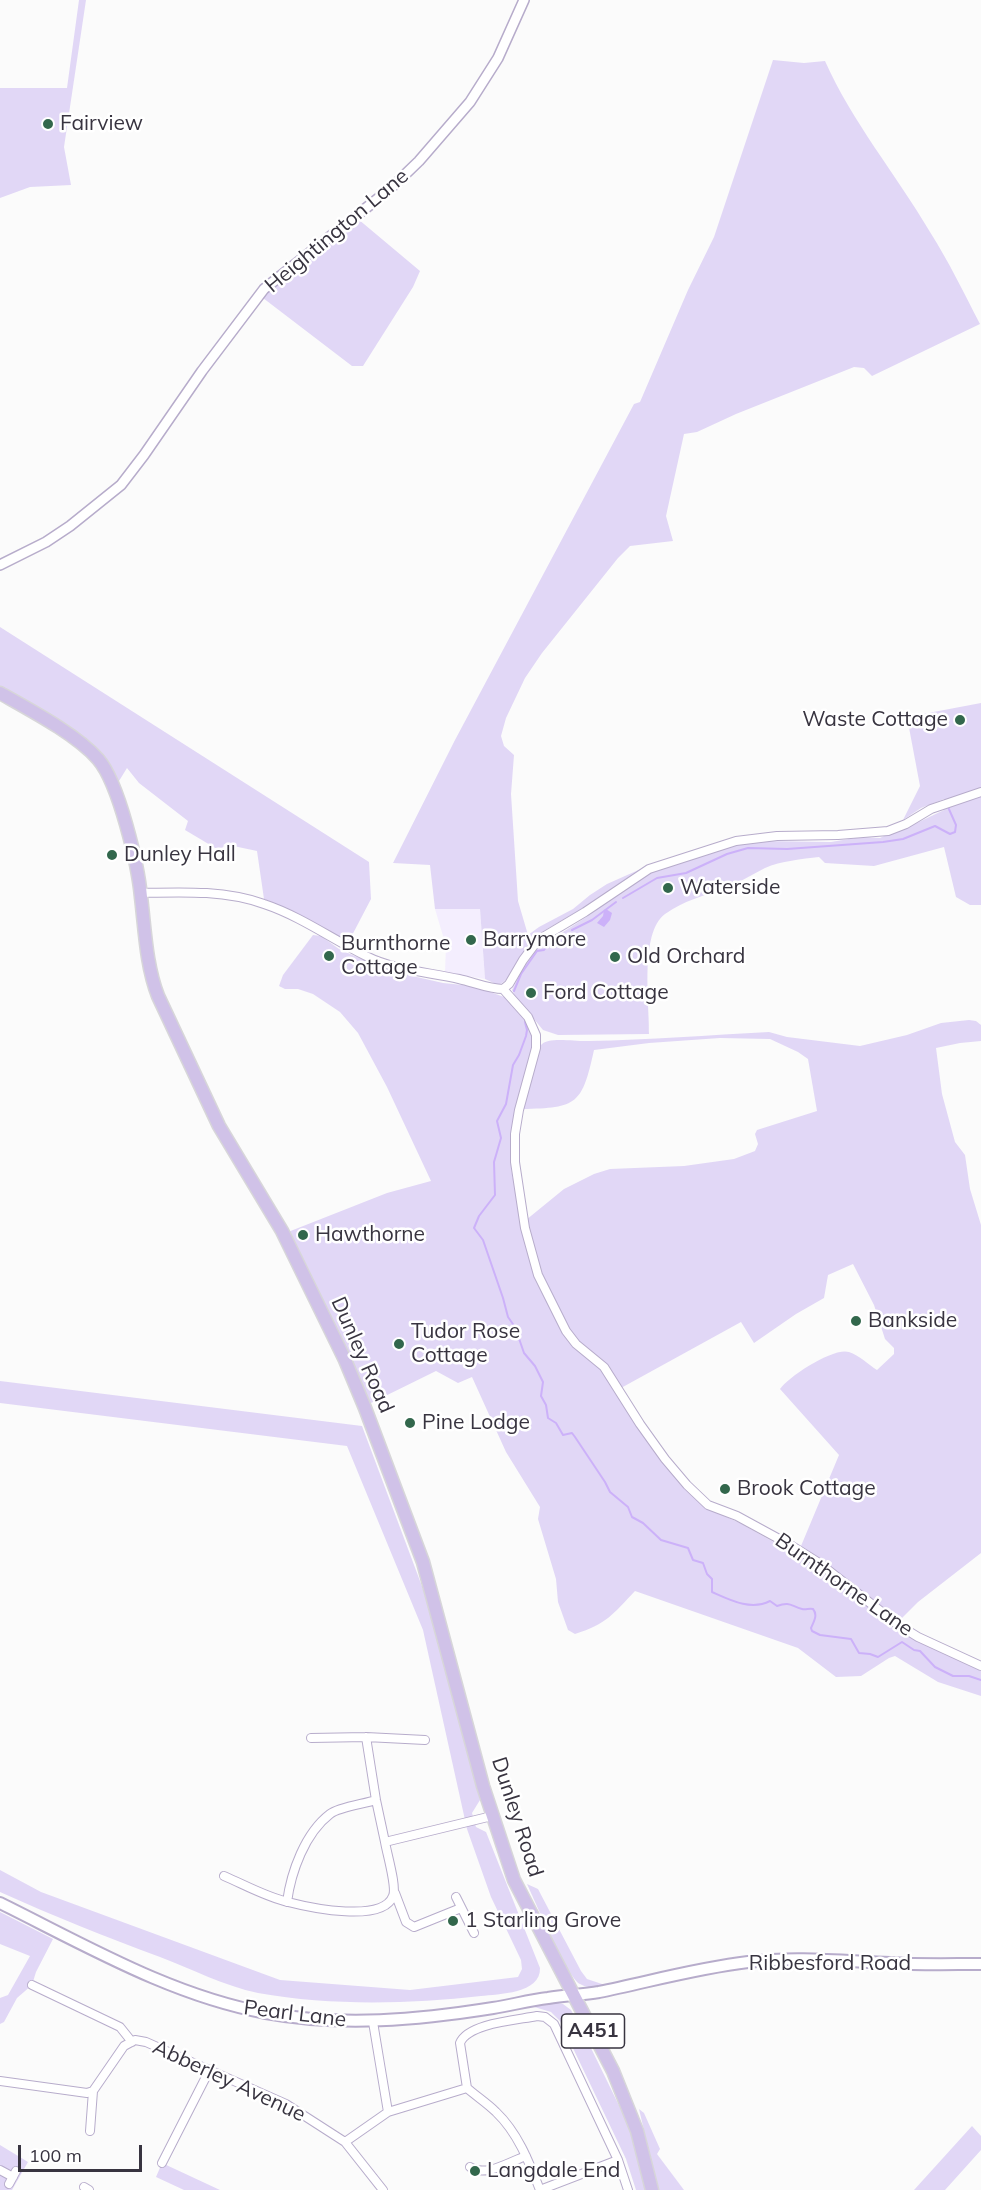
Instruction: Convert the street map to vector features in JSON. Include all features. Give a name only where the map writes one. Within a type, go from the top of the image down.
[{"type":"main road","name":"Dunley Road","points":[[0,693],[73,738],[98,758],[106,770],[119,800],[141,892],[151,976],[158,996],[219,1126],[282,1231],[345,1360],[385,1457],[423,1562],[492,1816],[514,1880],[613,2071],[637,2131],[652,2190]]},
{"type":"main road","name":"Pearl Lane","points":[[0,1903],[147,1975],[232,2006],[267,2014],[374,2022],[459,2014],[574,1995]]},
{"type":"main road","name":"Ribbesford Road","points":[[574,1995],[596,1993],[694,1971],[749,1962],[792,1959],[890,1964],[981,1964]]},
{"type":"street","name":"Heightington Lane","points":[[0,565],[46,542],[86,514],[121,485],[264,289],[390,189],[419,161],[470,102],[493,66],[524,0]]},
{"type":"street","points":[[141,892],[204,893],[245,898],[285,912],[346,946],[394,968],[421,971],[503,989],[509,984],[522,960],[538,940],[649,869],[736,841],[777,836],[838,836],[888,831],[906,824],[931,809],[981,792]]},
{"type":"street","name":"Burnthorne Lane","points":[[503,989],[528,1017],[536,1035],[536,1048],[519,1110],[514,1150],[525,1228],[540,1282],[571,1338],[604,1367],[665,1459],[708,1505],[737,1516],[792,1546],[819,1563],[918,1637],[981,1666]]},
{"type":"street","points":[[366,1737],[375,1800],[395,1893],[406,1922],[414,1927],[461,1908]]},
{"type":"street","points":[[311,1738],[366,1737],[425,1740]]},
{"type":"street","points":[[287,1902],[290,1881],[308,1840],[318,1827],[331,1812],[375,1800]]},
{"type":"street","points":[[385,1842],[492,1816]]},
{"type":"street","points":[[224,1876],[287,1902],[321,1909],[360,1912],[383,1908],[389,1905],[395,1893]]},
{"type":"street","points":[[456,1897],[474,1933]]},
{"type":"street","points":[[32,1985],[120,2027],[132,2042]]},
{"type":"street","points":[[618,2160],[540,2190],[526,2156],[511,2129],[496,2111],[467,2088],[460,2043],[466,2034],[481,2028],[537,2016],[549,2019],[557,2029],[618,2160],[628,2190]]},
{"type":"street","points":[[374,2022],[388,2112]]},
{"type":"street","name":"Abberley Avenue","points":[[93,2091],[118,2053],[135,2040],[146,2042],[286,2104],[345,2142],[383,2190]]},
{"type":"street","points":[[162,2163],[210,2069]]},
{"type":"street","points":[[0,2081],[80,2092],[93,2091],[90,2131]]},
{"type":"street","points":[[345,2142],[388,2112],[467,2088]]},
{"type":"street","points":[[470,2167],[475,2171],[483,2172],[526,2156]]},
{"type":"street","points":[[0,2170],[12,2177]]},
{"type":"shaded area","points":[[79,0],[86,0],[64,147],[71,185],[30,187],[0,198],[0,88],[67,88]]},
{"type":"shaded area","points":[[773,60],[804,63],[825,61],[861,127],[937,243],[980,324],[872,376],[864,368],[854,367],[697,432],[684,434],[666,516],[673,541],[630,546],[618,558],[542,653],[525,678],[506,718],[501,736],[504,746],[514,755],[511,794],[518,901],[528,935],[573,909],[607,884],[643,868],[600,898],[535,936],[513,971],[498,985],[485,979],[480,909],[435,909],[430,865],[393,863],[455,740],[634,404],[640,402],[688,290],[714,237]]},
{"type":"shaded area","points":[[358,219],[420,271],[413,287],[363,366],[352,366],[263,298],[270,289]]},
{"type":"shaded area","points":[[0,627],[369,862],[371,899],[348,943],[286,908],[264,899],[257,851],[224,844],[222,852],[185,830],[188,821],[139,783],[127,768],[119,781],[102,756],[0,687]]},
{"type":"shaded area","points":[[981,703],[981,905],[970,905],[956,897],[944,847],[874,866],[825,863],[819,857],[785,862],[765,868],[724,889],[680,905],[665,914],[657,923],[649,953],[649,1034],[558,1035],[543,1030],[515,996],[512,990],[527,959],[535,950],[591,914],[633,881],[652,871],[731,846],[763,841],[831,842],[861,837],[880,838],[944,810],[944,799],[921,808],[903,820],[920,786],[907,717]]},
{"type":"shaded area","points":[[435,909],[480,909],[485,979],[445,972],[446,946]]},
{"type":"shaded area","points":[[606,909],[612,913],[604,927],[597,923]]},
{"type":"shaded area","points":[[313,935],[321,936],[339,949],[386,970],[443,983],[473,986],[507,998],[526,1021],[532,1034],[531,1052],[513,1126],[510,1156],[512,1174],[535,1280],[563,1333],[574,1348],[603,1371],[613,1390],[681,1485],[706,1508],[740,1523],[816,1566],[904,1634],[981,1671],[981,1696],[938,1682],[895,1656],[861,1676],[836,1677],[798,1648],[635,1591],[602,1622],[575,1634],[568,1630],[558,1602],[556,1579],[538,1519],[540,1507],[506,1452],[472,1377],[458,1383],[436,1371],[369,1404],[288,1232],[387,1193],[431,1181],[387,1087],[358,1033],[340,1012],[313,994],[279,986],[283,975]]},
{"type":"shaded area","points":[[969,1020],[981,1025],[981,1041],[936,1048],[942,1094],[955,1142],[965,1155],[970,1189],[981,1225],[981,1553],[897,1620],[838,1572],[801,1546],[839,1455],[780,1389],[802,1370],[833,1354],[849,1352],[877,1370],[894,1354],[894,1348],[885,1339],[874,1305],[853,1264],[828,1275],[824,1298],[754,1343],[741,1322],[621,1388],[611,1371],[581,1345],[569,1329],[543,1279],[526,1220],[564,1189],[610,1169],[684,1166],[734,1159],[755,1151],[758,1144],[755,1134],[757,1130],[817,1111],[808,1059],[770,1039],[720,1038],[594,1050],[586,1082],[574,1099],[555,1107],[522,1109],[541,1045],[550,1041],[634,1040],[769,1032],[787,1037],[860,1046],[907,1035],[941,1023]]},
{"type":"shaded area","points":[[0,1381],[362,1426],[423,1589],[480,1800],[472,1813],[476,1827],[486,1832],[540,1968],[534,1983],[526,1988],[507,1993],[398,2002],[341,2002],[258,1993],[220,1982],[0,1892],[0,1870],[41,1892],[280,1980],[410,1990],[518,1977],[522,1969],[521,1960],[491,1897],[467,1829],[423,1630],[347,1446],[0,1403]]},
{"type":"shaded area","points":[[527,1884],[538,1889],[587,1979],[608,1986],[587,1987],[574,1978]]},
{"type":"shaded area","points":[[0,1912],[53,1939],[32,1985],[17,1998],[4,2022],[0,2024],[0,1998],[8,1995],[30,1956],[0,1944]]},
{"type":"shaded area","points":[[553,2002],[563,2004],[571,2010],[590,2046],[629,2126],[647,2190],[636,2190],[626,2159],[560,2021],[551,2012],[531,2006]]},
{"type":"shaded area","points":[[639,2109],[644,2113],[660,2149],[657,2154],[684,2190],[658,2190]]},
{"type":"shaded area","points":[[972,2126],[981,2136],[981,2150],[945,2190],[914,2190]]},
{"type":"shaded area","points":[[0,2145],[28,2162],[12,2190],[0,2190]]},
{"type":"shaded area","points":[[162,2163],[220,2190],[184,2190],[156,2177]]},
{"type":"waterway","points":[[623,898],[657,878],[686,873],[727,854],[748,848],[787,849],[883,842],[903,839],[935,826],[950,834],[955,832],[956,825],[948,807]]},
{"type":"waterway","points":[[572,930],[592,920],[616,902]]},
{"type":"waterway","points":[[514,991],[521,974],[537,951],[544,950],[563,936]]},
{"type":"waterway","points":[[525,1022],[526,1036],[513,1065],[506,1104],[497,1121],[501,1138],[494,1162],[495,1195],[479,1216],[474,1228],[483,1240],[508,1317],[515,1327],[524,1353],[535,1366],[543,1382],[541,1396],[546,1405],[548,1418],[556,1423],[563,1435],[572,1433],[610,1492],[628,1507],[632,1517],[643,1523],[661,1540],[688,1548],[693,1560],[703,1563],[707,1574],[712,1579],[712,1592],[748,1605],[770,1601],[777,1606],[788,1604],[802,1609],[813,1609],[815,1616],[812,1631],[820,1635],[851,1639],[859,1653],[878,1657],[902,1642],[920,1651],[935,1667],[953,1676],[969,1676],[981,1680]]},
{"type":"place","name":"Fairview","points":[[48,124]]},
{"type":"place","name":"Waste Cottage","points":[[960,720]]},
{"type":"place","name":"Dunley Hall","points":[[112,855]]},
{"type":"place","name":"Waterside","points":[[668,888]]},
{"type":"place","name":"Barrymore","points":[[471,940]]},
{"type":"place","name":"Burnthorne Cottage","points":[[329,956]]},
{"type":"place","name":"Old Orchard","points":[[615,957]]},
{"type":"place","name":"Ford Cottage","points":[[531,993]]},
{"type":"place","name":"Hawthorne","points":[[303,1235]]},
{"type":"place","name":"Bankside","points":[[856,1321]]},
{"type":"place","name":"Tudor Rose Cottage","points":[[399,1344]]},
{"type":"place","name":"Pine Lodge","points":[[410,1423]]},
{"type":"place","name":"Brook Cottage","points":[[725,1489]]},
{"type":"place","name":"1 Starling Grove","points":[[453,1921]]},
{"type":"place","name":"Langdale End","points":[[475,2171]]}]
